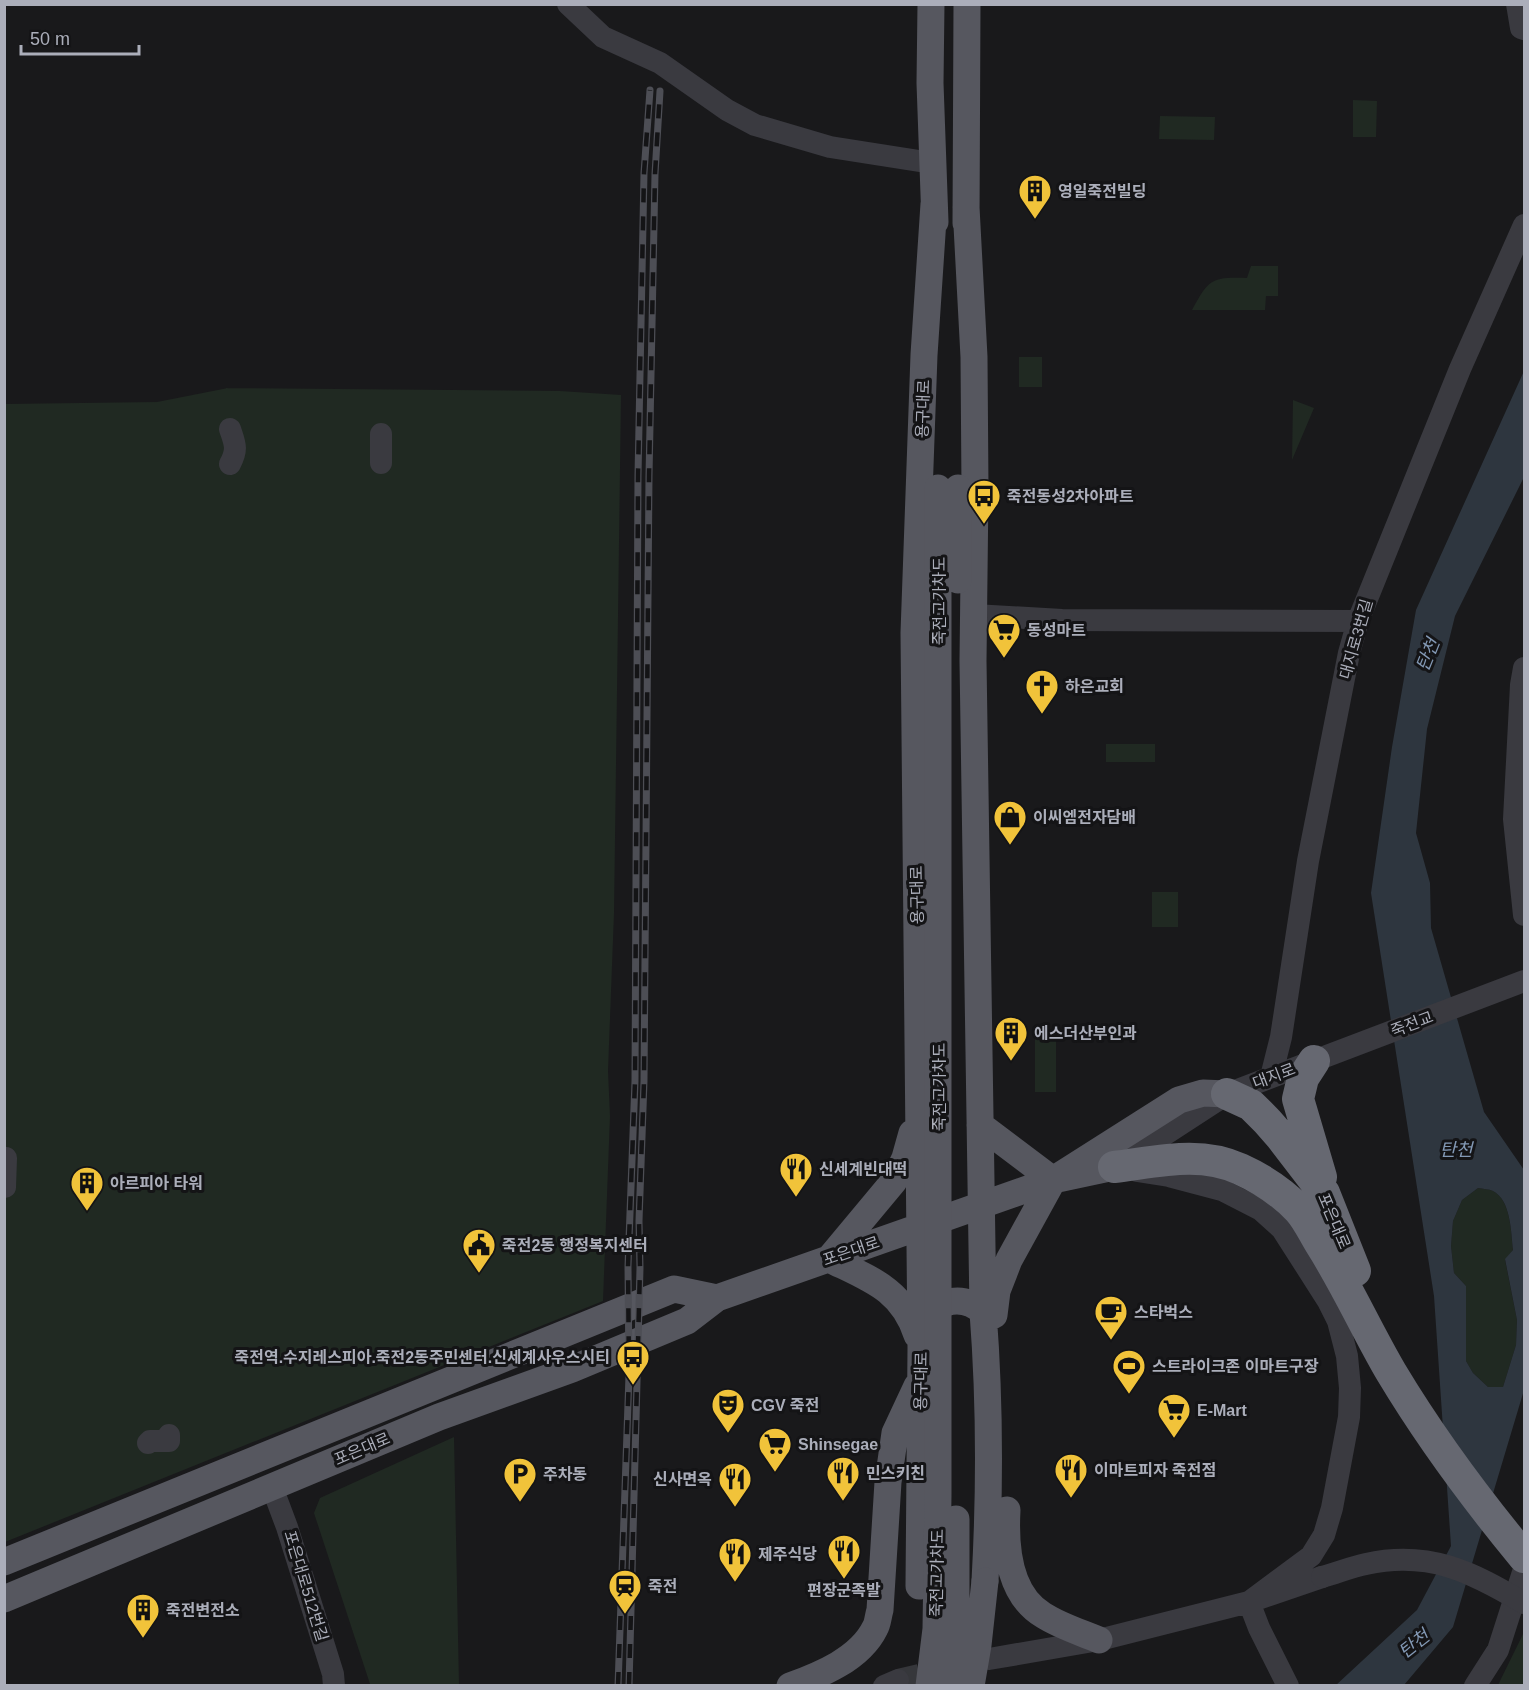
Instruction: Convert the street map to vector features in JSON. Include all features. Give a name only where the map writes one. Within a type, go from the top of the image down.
[{"type":"highway","points":[[1318,1060],[1303,1078],[1298,1099],[1303,1122],[1316,1157],[1324,1193]]},
{"type":"highway","name":"포은대로","points":[[1227,1094],[1251,1106],[1266,1121],[1324,1193],[1348,1275],[1392,1373],[1440,1446],[1524,1557]]},
{"type":"highway","name":"포은대로","points":[[1114,1167],[1195,1157],[1215,1160],[1238,1168],[1271,1185],[1300,1211],[1348,1275],[1453,1438],[1524,1534]]},
{"type":"main road","name":"용구대로","points":[[931,4],[932,163],[938,355],[948,488]]},
{"type":"main road","points":[[967,4],[966,207],[974,357],[974,615],[981,1205],[989,1512],[985,1581],[972,1686]]},
{"type":"main road","name":"용구대로","points":[[899,1684],[919,1586],[921,1336],[914,633],[924,355],[934,204]]},
{"type":"main road","points":[[948,488],[966,207]]},
{"type":"main road","name":"죽전고가차도","points":[[930,1686],[936,1629],[938,1496],[948,488]]},
{"type":"main road","name":"죽전고가차도","points":[[948,488],[956,1631],[952,1686]]},
{"type":"main road","name":"포은대로","points":[[1053,1180],[1179,1100],[1203,1093],[1227,1094]]},
{"type":"main road","points":[[918,1108],[905,1158],[894,1181],[829,1259],[875,1282],[902,1303],[921,1336]]},
{"type":"main road","points":[[980,1125],[1053,1180],[1018,1241],[997,1291],[987,1372],[1006,1416],[1008,1461],[1006,1550],[1016,1582],[1027,1600],[1040,1614],[1099,1640]]},
{"type":"main road","name":"포은대로","points":[[4,1599],[439,1417],[572,1369],[687,1322],[717,1299],[1053,1180],[1114,1167]]},
{"type":"main road","name":"포은대로","points":[[4,1562],[674,1289],[717,1299]]},
{"type":"main road","points":[[921,1336],[929,1312],[938,1305],[950,1301],[964,1301],[975,1305],[983,1312]]},
{"type":"main road","points":[[789,1686],[845,1660],[859,1649],[876,1628],[880,1610],[888,1482],[895,1433],[921,1380]]},
{"type":"street","points":[[568,4],[603,37],[660,63],[727,110],[755,125],[830,147],[932,163]]},
{"type":"street","points":[[1517,4],[1521,28],[1524,29]]},
{"type":"street","name":"대지로3번길","points":[[1271,1077],[1281,1037],[1308,861],[1349,653],[1358,621],[1460,369],[1524,225]]},
{"type":"street","points":[[230,429],[235,446],[235,454],[230,464]]},
{"type":"street","points":[[381,434],[381,463]]},
{"type":"street","points":[[974,615],[1062,620],[1358,621]]},
{"type":"street","points":[[1524,668],[1521,685],[1515,819],[1524,915]]},
{"type":"street","name":"죽전교","points":[[1318,1060],[1514,985]]},
{"type":"street","name":"대지로","points":[[1114,1167],[1227,1094],[1318,1060]]},
{"type":"street","points":[[5,1187],[6,1158]]},
{"type":"street","points":[[1114,1167],[1169,1176],[1222,1190],[1261,1210],[1282,1229],[1293,1244],[1338,1321],[1347,1356],[1350,1388],[1349,1416],[1332,1508],[1324,1535],[1311,1556],[1249,1602]]},
{"type":"street","name":"포은대로512번길","points":[[272,1487],[288,1527],[333,1674],[334,1686]]},
{"type":"street","points":[[989,1659],[1099,1640],[1249,1602],[1322,1577],[1377,1562],[1425,1560],[1449,1566],[1487,1581],[1524,1603]]},
{"type":"street","points":[[1475,1686],[1498,1650],[1524,1569]]},
{"type":"street","points":[[1249,1602],[1258,1628],[1288,1686]]},
{"type":"shaded area","points":[[1353,100],[1377,101],[1376,137],[1353,137]]},
{"type":"shaded area","points":[[1160,116],[1215,117],[1214,140],[1159,139]]},
{"type":"shaded area","points":[[1251,266],[1278,266],[1278,296],[1266,296],[1265,310],[1192,310],[1212,282],[1226,278],[1247,278]]},
{"type":"shaded area","points":[[1019,357],[1042,357],[1042,387],[1019,387]]},
{"type":"shaded area","points":[[228,388],[560,391],[621,395],[614,913],[608,1071],[610,1116],[603,1301],[5,1542],[5,404],[157,402]]},
{"type":"shaded area","points":[[1293,400],[1314,408],[1292,460]]},
{"type":"shaded area","points":[[1106,744],[1155,744],[1155,762],[1106,762]]},
{"type":"shaded area","points":[[1152,892],[1178,892],[1178,927],[1152,927]]},
{"type":"shaded area","points":[[1035,1039],[1056,1039],[1056,1092],[1035,1092]]},
{"type":"shaded area","points":[[1478,1188],[1491,1190],[1499,1195],[1507,1209],[1511,1226],[1513,1250],[1505,1260],[1517,1320],[1516,1345],[1503,1387],[1488,1387],[1473,1373],[1466,1361],[1466,1286],[1454,1273],[1451,1246],[1453,1221],[1462,1200]]},
{"type":"shaded area","points":[[454,1437],[459,1685],[370,1684],[314,1513],[320,1498]]},
{"type":"shaded area","points":[[1524,1632],[1524,1685],[1498,1685]]},
{"type":"water","name":"탄천","points":[[1524,371],[1524,477],[1455,616],[1427,729],[1416,833],[1430,883],[1431,928],[1484,1112],[1524,1170],[1524,1390],[1453,1627],[1404,1685],[1335,1686],[1417,1610],[1451,1546],[1434,1296],[1371,893],[1392,747],[1416,610]],"holes":[[[1478,1188],[1488,1189],[1499,1195],[1507,1209],[1512,1234],[1513,1250],[1505,1259],[1517,1320],[1516,1345],[1503,1387],[1488,1387],[1473,1373],[1466,1361],[1466,1286],[1454,1273],[1451,1246],[1453,1221],[1462,1200]]]},
{"type":"tunnel","points":[[898,1680],[946,1669]]},
{"type":"railway","points":[[618,1686],[629,1375],[628,1266],[635,1081],[638,476],[644,173],[650,90]]},
{"type":"railway","points":[[629,1686],[644,1081],[649,476],[655,174],[660,91]]},
{"type":"place","name":"영일죽전빌딩","points":[[1035,220]]},
{"type":"place","name":"죽전동성2차아파트","points":[[984,525]]},
{"type":"place","name":"동성마트","points":[[1004,659]]},
{"type":"place","name":"하은교회","points":[[1042,715]]},
{"type":"place","name":"이씨엠전자담배","points":[[1010,846]]},
{"type":"place","name":"에스더산부인과","points":[[1011,1062]]},
{"type":"place","name":"신세계빈대떡","points":[[796,1198]]},
{"type":"place","name":"아르피아 타워","points":[[87,1212]]},
{"type":"place","name":"죽전2동 행정복지센터","points":[[479,1274]]},
{"type":"place","name":"스타벅스","points":[[1111,1341]]},
{"type":"place","name":"죽전역.수지레스피아.죽전2동주민센터.신세계사우스시티","points":[[633,1386]]},
{"type":"place","name":"스트라이크존 이마트구장","points":[[1129,1395]]},
{"type":"place","name":"CGV 죽전","points":[[728,1434]]},
{"type":"place","name":"E-Mart","points":[[1174,1439]]},
{"type":"place","name":"Shinsegae","points":[[775,1473]]},
{"type":"place","name":"이마트피자 죽전점","points":[[1071,1499]]},
{"type":"place","name":"민스키친","points":[[843,1502]]},
{"type":"place","name":"주차동","points":[[520,1503]]},
{"type":"place","name":"신사면옥","points":[[735,1508]]},
{"type":"place","name":"편장군족발","points":[[844,1580]]},
{"type":"place","name":"제주식당","points":[[735,1583]]},
{"type":"place","name":"죽전","points":[[625,1615]]},
{"type":"place","name":"죽전변전소","points":[[143,1639]]}]
